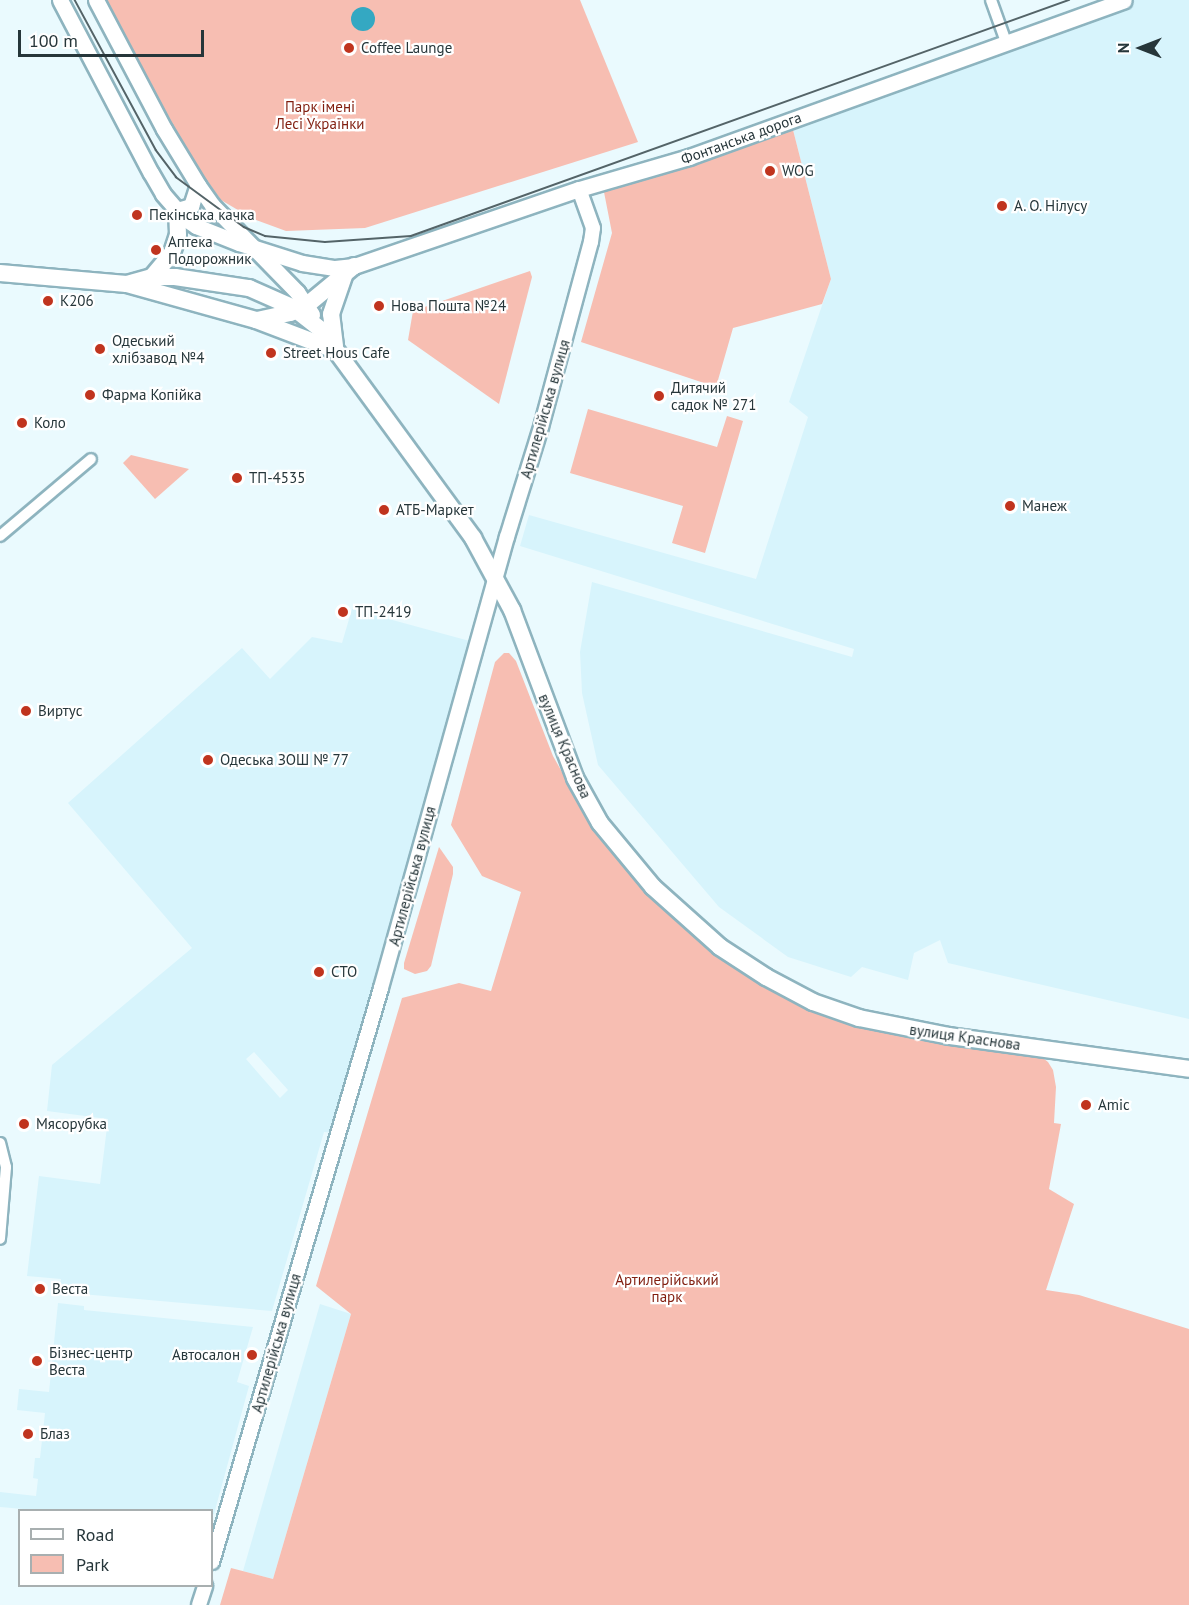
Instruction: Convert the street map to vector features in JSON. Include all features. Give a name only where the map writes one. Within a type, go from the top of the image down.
[{"type":"main road","name":"Фонтанська дорога","points":[[60,0],[151,173],[177,210],[196,226],[255,248],[312,266],[350,270],[579,189],[689,157],[1124,0]]},
{"type":"main road","points":[[96,0],[164,129],[198,185],[212,205],[255,248],[302,308]]},
{"type":"main road","points":[[152,277],[172,253],[178,235],[177,210],[191,206],[198,185]]},
{"type":"main road","points":[[256,320],[302,308],[350,270]]},
{"type":"main road","points":[[0,273],[127,284],[256,320],[336,350],[331,314],[350,270]]},
{"type":"main road","name":"вулиця Краснова","points":[[127,284],[152,277],[200,279],[249,288],[302,308],[336,350],[473,538],[512,610],[575,778],[600,823],[653,887],[720,947],[765,977],[813,1002],[859,1018],[949,1036],[1189,1069]]},
{"type":"street","points":[[990,0],[1006,42]]},
{"type":"street","name":"Артилерійська вулиця","points":[[213,1559],[381,988],[541,427],[591,242],[593,228],[579,189]]},
{"type":"street","points":[[0,536],[91,459]]},
{"type":"street","points":[[0,1143],[6,1167],[0,1239]]},
{"type":"street","points":[[199,1605],[205,1587]]},
{"type":"shaded area","points":[[1132,0],[1189,0],[1189,1019],[948,963],[940,940],[914,953],[908,980],[862,967],[851,977],[788,957],[719,907],[598,765],[582,693],[580,652],[592,582],[852,657],[854,649],[520,546],[529,515],[756,579],[808,417],[789,402],[831,279],[791,122]]},
{"type":"shaded area","points":[[352,609],[477,643],[337,1133],[324,1132],[272,1311],[59,1292],[61,1279],[27,1276],[39,1176],[100,1184],[108,1119],[47,1111],[52,1065],[192,948],[68,803],[242,648],[270,679],[312,637],[342,643]],"holes":[[[254,1052],[288,1090],[280,1098],[246,1059]]]},
{"type":"shaded area","points":[[58,1303],[84,1306],[84,1310],[253,1327],[237,1382],[249,1386],[213,1514],[213,1509],[0,1507],[0,1492],[36,1496],[38,1479],[33,1478],[35,1458],[40,1458],[45,1413],[17,1410],[19,1389],[49,1392]]},
{"type":"shaded area","points":[[320,1304],[351,1314],[273,1579],[243,1571]]},
{"type":"green space","name":"Парк імені Лесі Українки","points":[[104,0],[580,0],[638,142],[365,228],[286,231],[253,219],[221,200],[189,156]]},
{"type":"green space","points":[[791,122],[831,279],[822,304],[733,328],[716,387],[581,342],[612,233],[603,187]]},
{"type":"green space","points":[[530,271],[532,277],[499,404],[408,340],[413,311]]},
{"type":"green space","points":[[588,409],[717,447],[727,416],[743,421],[705,553],[672,543],[683,506],[570,473]]},
{"type":"green space","points":[[131,455],[189,469],[155,499],[123,463]]},
{"type":"green space","name":"Артилерійський парк","points":[[504,653],[509,653],[516,661],[553,756],[599,838],[667,913],[711,948],[775,989],[1035,1052],[1048,1062],[1053,1070],[1056,1087],[1054,1123],[1061,1124],[1049,1189],[1074,1204],[1046,1290],[1079,1295],[1189,1329],[1189,1605],[220,1605],[231,1568],[273,1579],[351,1314],[316,1286],[402,998],[459,983],[491,991],[521,892],[482,876],[451,825],[495,662]]},
{"type":"green space","points":[[439,847],[453,867],[453,874],[431,966],[427,971],[415,974],[404,969],[404,963]]},
{"type":"water","points":[[363,7],[371,11],[375,19],[371,27],[363,31],[355,27],[351,19],[355,11]]},
{"type":"tram line","points":[[75,0],[156,150],[176,177],[244,227],[265,236],[325,242],[411,236],[1069,0]]},
{"type":"place","name":"Coffee Launge","points":[[349,48]]},
{"type":"place","name":"WOG","points":[[770,171]]},
{"type":"place","name":"А. О. Нілусу","points":[[1002,206]]},
{"type":"place","name":"Пекінська качка","points":[[137,215]]},
{"type":"place","name":"Аптека Подорожник","points":[[156,250]]},
{"type":"place","name":"К206","points":[[48,301]]},
{"type":"place","name":"Нова Пошта №24","points":[[379,306]]},
{"type":"place","name":"Одеський хлібзавод №4","points":[[100,349]]},
{"type":"place","name":"Street Hous Cafe","points":[[271,353]]},
{"type":"place","name":"Фарма Копійка","points":[[90,395]]},
{"type":"place","name":"Дитячий садок № 271","points":[[659,396]]},
{"type":"place","name":"Коло","points":[[22,423]]},
{"type":"place","name":"ТП-4535","points":[[237,478]]},
{"type":"place","name":"Манеж","points":[[1010,506]]},
{"type":"place","name":"АТБ-Маркет","points":[[384,510]]},
{"type":"place","name":"ТП-2419","points":[[343,612]]},
{"type":"place","name":"Виртус","points":[[26,711]]},
{"type":"place","name":"Одеська ЗОШ № 77","points":[[208,760]]},
{"type":"place","name":"СТО","points":[[319,972]]},
{"type":"place","name":"Amic","points":[[1086,1105]]},
{"type":"place","name":"Мясорубка","points":[[24,1124]]},
{"type":"place","name":"Веста","points":[[40,1289]]},
{"type":"place","name":"Автосалон","points":[[252,1355]]},
{"type":"place","name":"Бізнес-центр Веста","points":[[37,1361]]},
{"type":"place","name":"Блаз","points":[[28,1434]]}]
